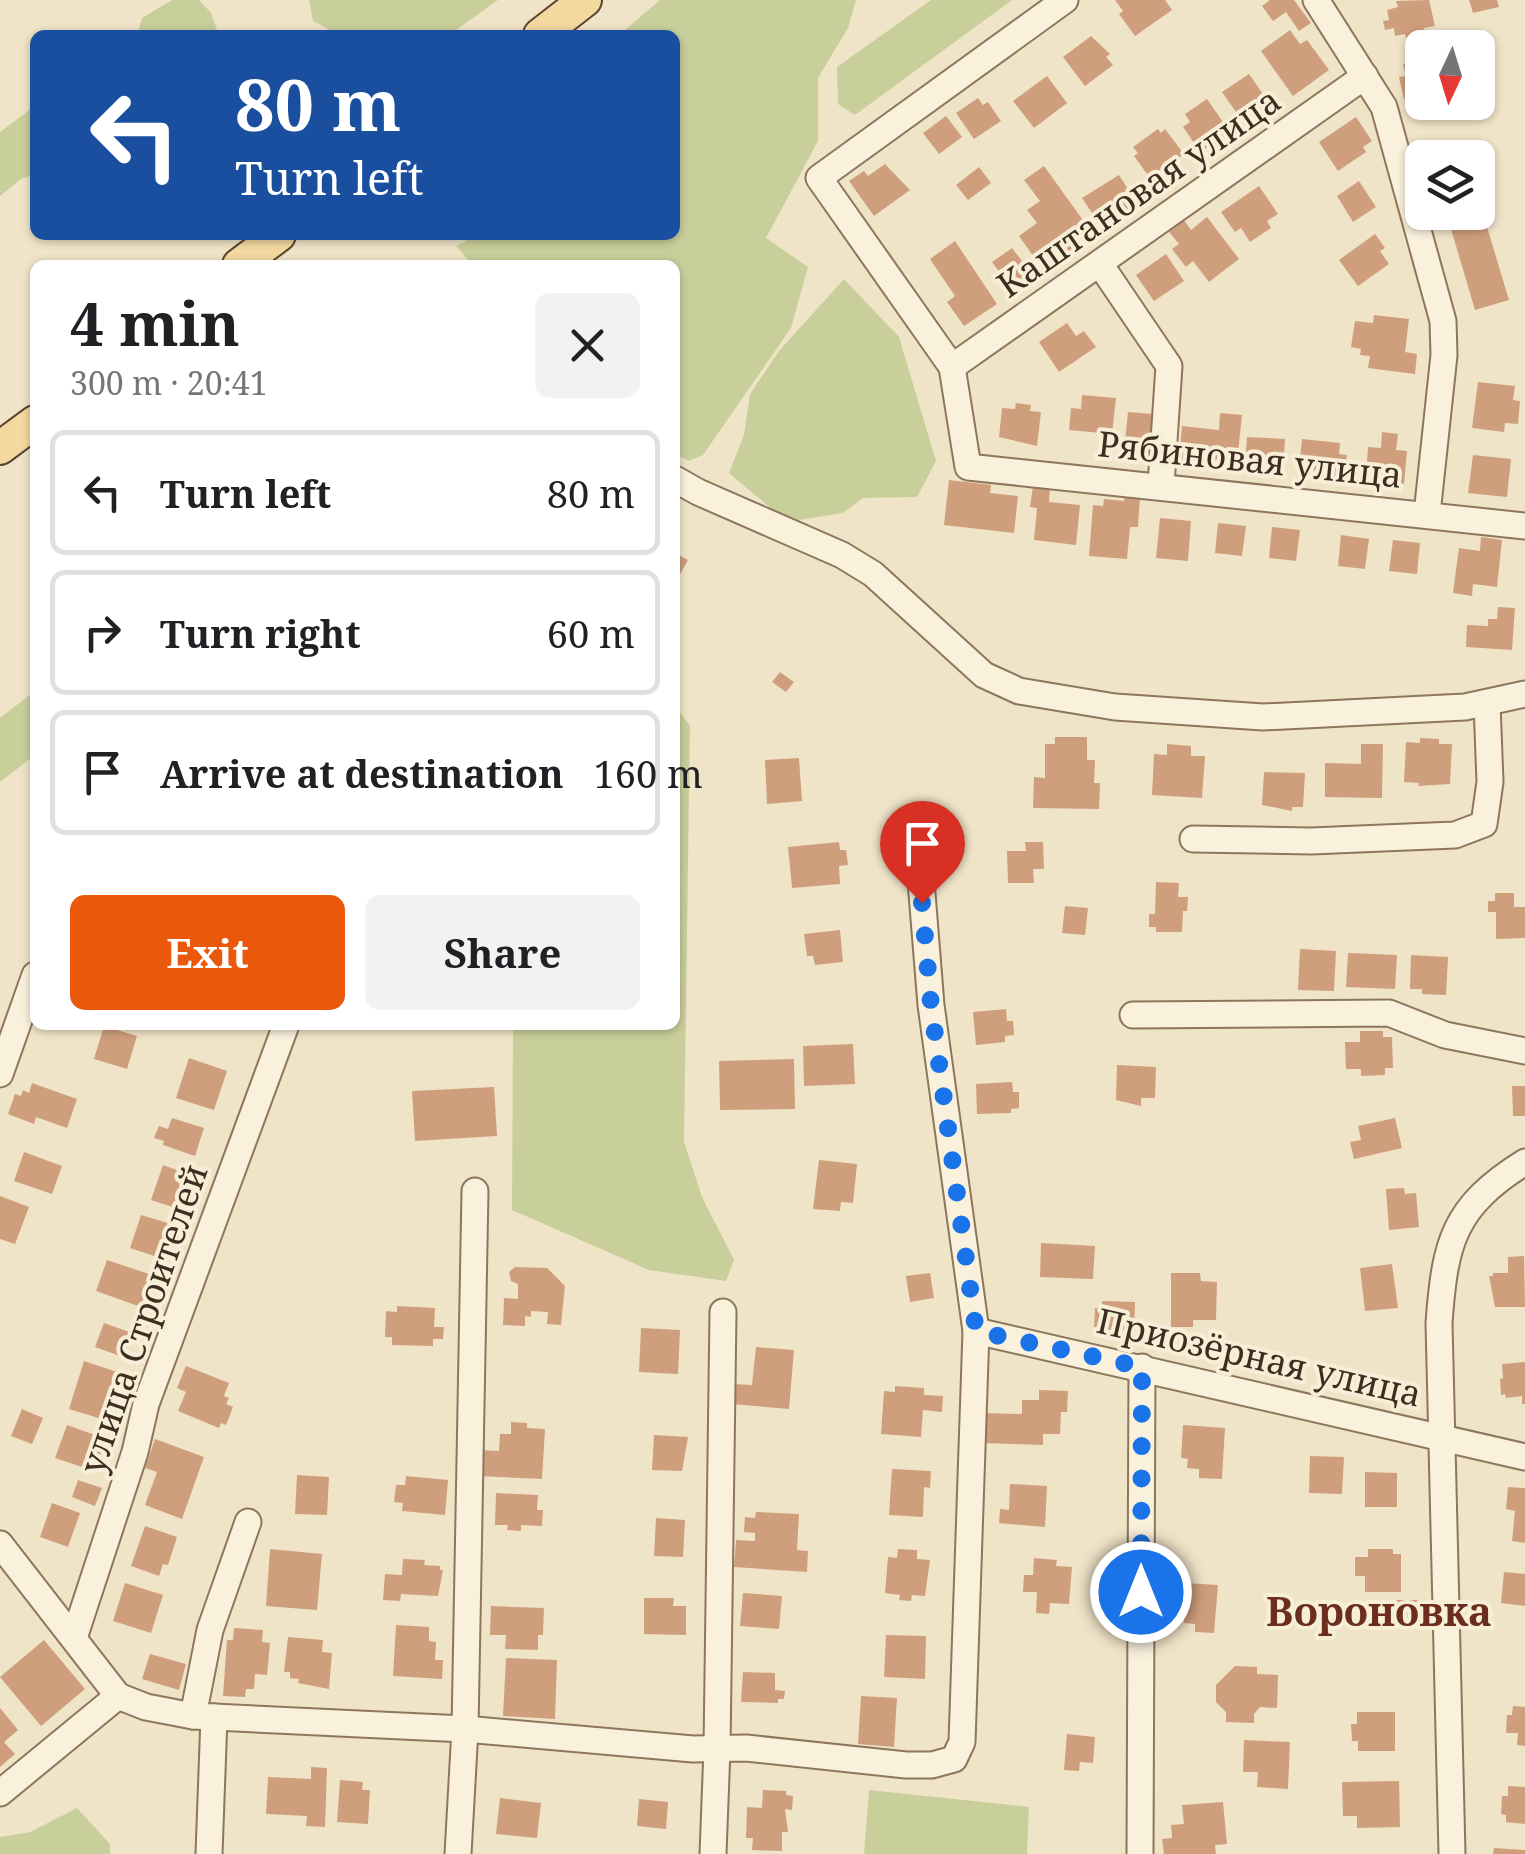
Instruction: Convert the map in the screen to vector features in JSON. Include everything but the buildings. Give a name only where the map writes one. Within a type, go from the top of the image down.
[{"type":"main road","points":[[546,30],[585,0]]},
{"type":"main road","points":[[246,260],[272,240]]},
{"type":"main road","points":[[0,448],[30,426]]},
{"type":"street","points":[[952,367],[819,178],[1066,0]]},
{"type":"street","points":[[1316,0],[1384,107],[1442,321],[1444,354],[1427,514]]},
{"type":"street","name":"Каштановая улица","points":[[952,367],[1365,76]]},
{"type":"street","points":[[1100,264],[1169,366],[1161,485]]},
{"type":"street","name":"Рябиновая улица","points":[[952,367],[968,466],[1525,526]]},
{"type":"street","points":[[680,481],[842,555],[873,574],[984,676],[1019,691],[1116,708],[1262,717],[1487,704],[1525,694]]},
{"type":"street","points":[[1193,839],[1311,841],[1455,835],[1484,824],[1490,782],[1487,704]]},
{"type":"street","points":[[0,1544],[118,1696],[146,1707],[203,1717],[465,1729],[746,1748],[906,1764],[932,1765],[954,1758],[962,1742],[976,1331],[931,1005],[920,869]]},
{"type":"street","points":[[0,1074],[30,989]]},
{"type":"street","points":[[1133,1015],[1389,1013],[1445,1035],[1525,1051]]},
{"type":"street","name":"улица Строителей","points":[[74,1638],[135,1452],[146,1404],[284,1030]]},
{"type":"street","points":[[1452,1854],[1439,1323],[1443,1269],[1460,1221],[1480,1196],[1525,1162]]},
{"type":"street","points":[[458,1854],[465,1729],[476,1191]]},
{"type":"street","points":[[713,1854],[718,1749],[722,1312]]},
{"type":"street","name":"Приозёрная улица","points":[[976,1331],[1525,1457]]},
{"type":"street","points":[[1140,1854],[1142,1367]]},
{"type":"street","points":[[209,1854],[203,1717],[210,1630],[248,1522]]},
{"type":"street","points":[[0,1793],[118,1696]]},
{"type":"green space","points":[[172,0],[199,0],[211,13],[217,30],[138,30],[142,18]]},
{"type":"green space","points":[[309,0],[498,0],[456,30],[330,30],[313,21]]},
{"type":"green space","points":[[660,0],[856,0],[848,28],[818,78],[818,141],[766,238],[808,267],[791,328],[703,455],[689,461],[680,456],[680,260],[468,260],[456,246],[468,240],[680,240],[680,30],[625,30]]},
{"type":"green space","points":[[931,0],[1012,0],[855,115],[838,104],[837,67]]},
{"type":"green space","points":[[30,110],[30,176],[0,196],[0,132]]},
{"type":"green space","points":[[844,279],[899,337],[936,461],[917,497],[863,498],[843,513],[787,522],[729,473],[744,435],[750,394],[779,351]]},
{"type":"green space","points":[[30,695],[30,759],[0,782],[0,718]]},
{"type":"green space","points":[[680,712],[690,726],[684,1142],[702,1197],[734,1260],[726,1281],[649,1270],[512,1210],[513,1030],[680,1030]]},
{"type":"green space","points":[[869,1790],[1029,1807],[1027,1854],[864,1854]]},
{"type":"green space","points":[[77,1808],[110,1844],[110,1854],[0,1854],[0,1837],[30,1832]]},
{"type":"district","name":"Вороновка","points":[[1379,1612]]},
{"type":"route","points":[[922,903],[931,1005],[976,1331],[1142,1367],[1141,1592]]}]
